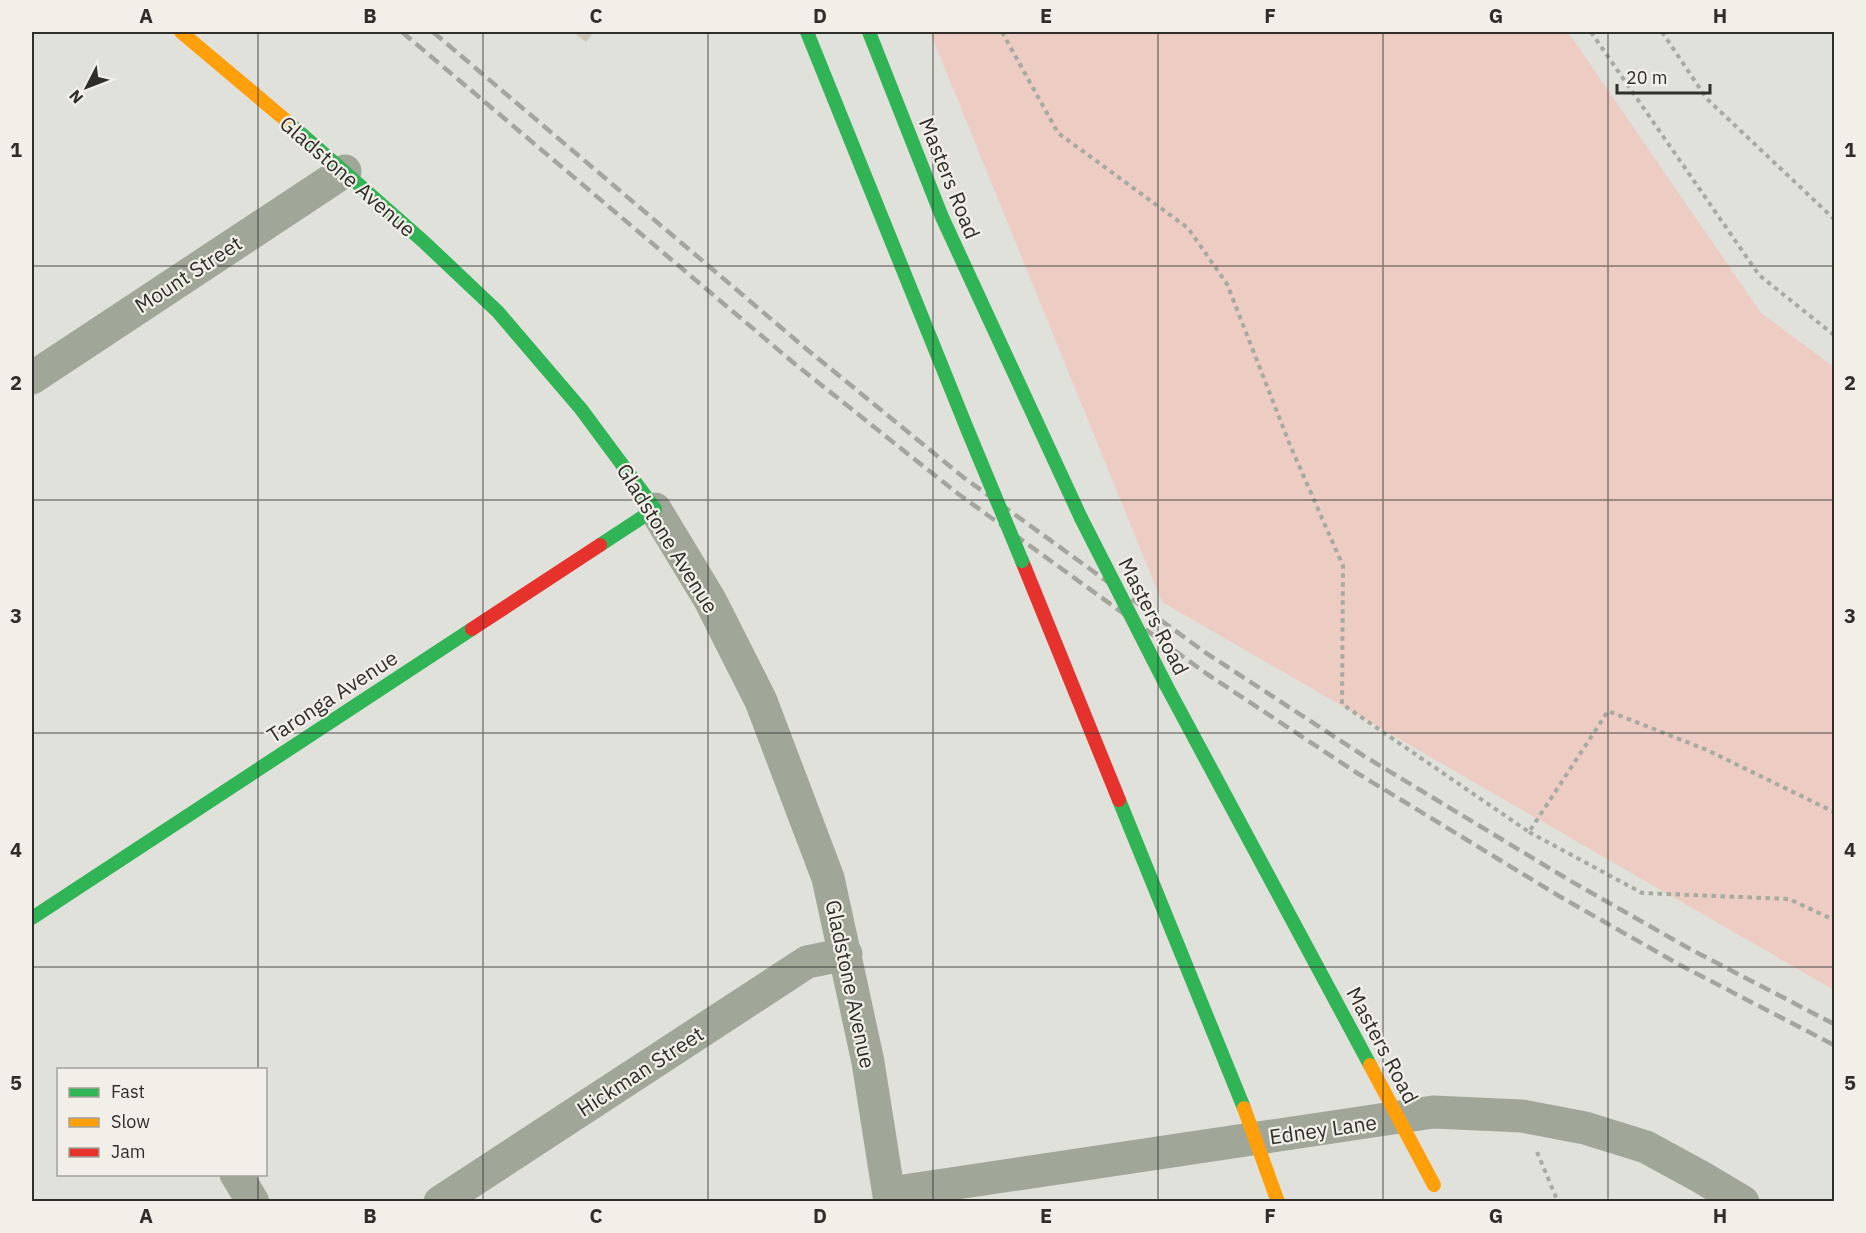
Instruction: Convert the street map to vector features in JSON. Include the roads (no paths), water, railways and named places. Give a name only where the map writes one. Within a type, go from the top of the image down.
[{"type":"main road","name":"Gladstone Avenue","points":[[181,32],[345,171],[498,312],[581,409],[655,509]]},
{"type":"main road","points":[[807,32],[1244,1108],[1278,1202]]},
{"type":"main road","name":"Masters Road","points":[[869,32],[942,217],[1081,518],[1166,685],[1434,1185],[1441,1202]]},
{"type":"main road","name":"Taronga Avenue","points":[[32,918],[655,509]]},
{"type":"street","name":"Mount Street","points":[[32,378],[345,171]]},
{"type":"street","name":"Gladstone Avenue","points":[[655,509],[710,600],[761,701],[828,878],[868,1062],[890,1197]]},
{"type":"street","name":"Hickman Street","points":[[440,1202],[807,962],[846,954]]},
{"type":"street","name":"Edney Lane","points":[[890,1197],[1433,1112],[1522,1116],[1585,1128],[1646,1147],[1743,1202]]},
{"type":"street","points":[[237,1176],[253,1202]]},
{"type":"railway","points":[[402,32],[795,364],[957,493],[1207,674],[1357,773],[1559,896],[1680,965],[1834,1045]]},
{"type":"railway","points":[[433,32],[804,347],[963,477],[1206,653],[1364,756],[1569,880],[1690,949],[1834,1024]]}]
